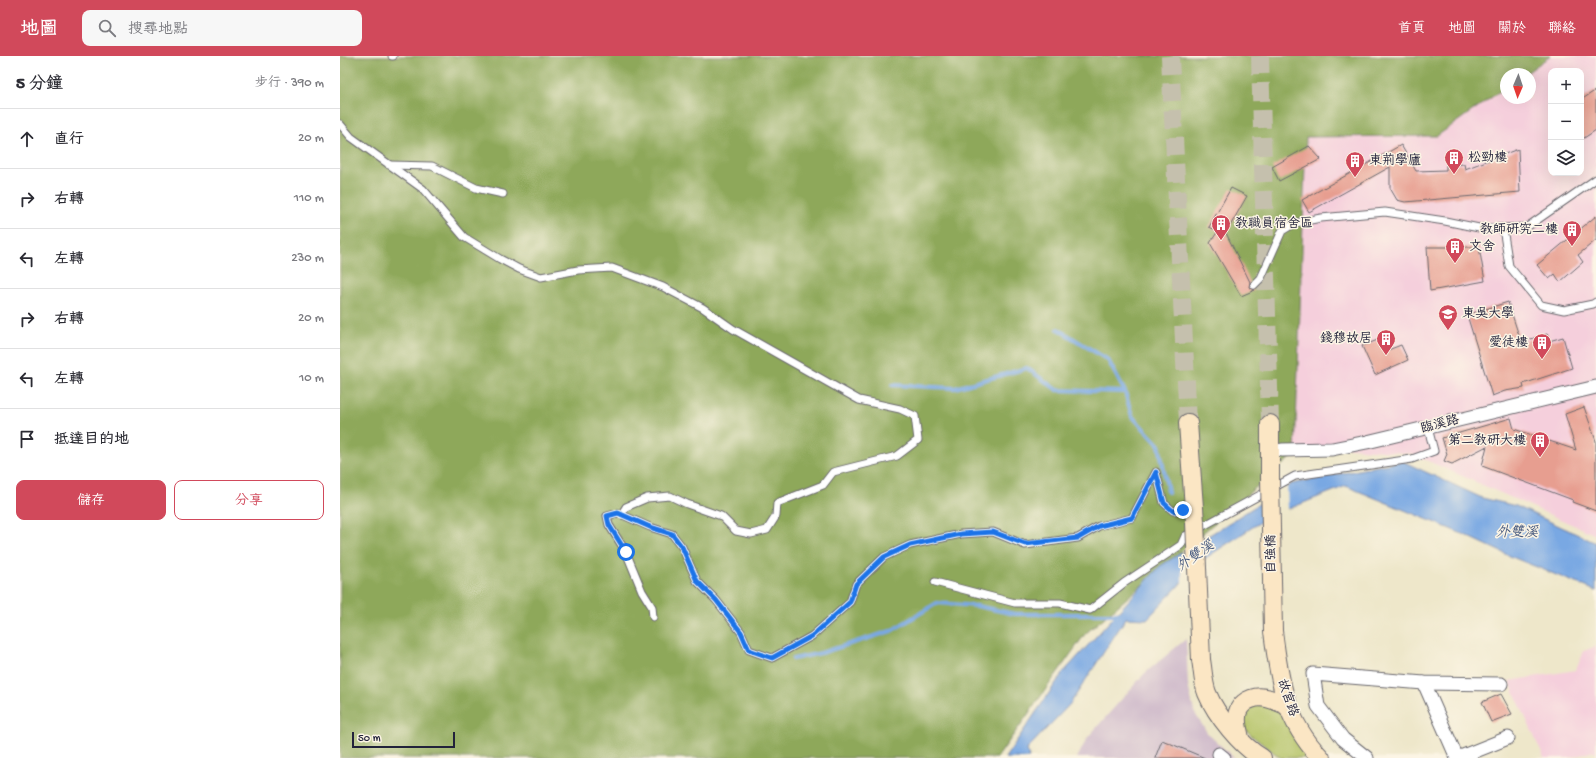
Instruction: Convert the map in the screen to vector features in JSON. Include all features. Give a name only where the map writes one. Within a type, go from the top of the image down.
[{"type":"main road","points":[[1188,423],[1189,516],[1201,660],[1206,692],[1228,728],[1256,756]]},
{"type":"main road","name":"自強橋","points":[[1270,424],[1273,630]]},
{"type":"main road","name":"故宮路","points":[[1273,630],[1278,674],[1288,706],[1298,727],[1314,751],[1321,758]]},
{"type":"main road","points":[[1240,739],[1237,717],[1240,706],[1251,698],[1262,697],[1288,706]]},
{"type":"street","name":"臨溪路","points":[[1282,450],[1332,449],[1428,428],[1596,387]]},
{"type":"street","points":[[1366,758],[1343,739],[1318,706],[1313,674],[1424,683],[1502,684]]},
{"type":"street","points":[[1424,683],[1458,758],[1508,738]]},
{"type":"lane","points":[[340,124],[352,137],[423,189],[464,237],[519,269],[541,277],[578,270],[612,268],[663,287],[703,308],[732,329],[859,400],[900,409],[915,416],[918,440],[897,456],[833,472],[823,485],[777,503],[776,516],[767,530],[751,534],[736,531],[721,516],[687,504],[670,496],[647,498],[626,507],[622,514]]},
{"type":"lane","points":[[389,165],[432,166],[476,188],[503,194]]},
{"type":"lane","points":[[1254,285],[1261,278],[1282,231],[1295,223],[1321,218],[1385,212],[1479,228],[1527,227],[1596,179]]},
{"type":"lane","points":[[1503,228],[1509,266],[1541,305],[1564,310],[1593,304],[1596,302]]},
{"type":"lane","points":[[935,582],[1015,603],[1060,603],[1090,610],[1124,583],[1181,544],[1185,536],[1295,476],[1412,459],[1434,451],[1428,428]]},
{"type":"lane","points":[[653,617],[652,607],[642,591],[626,552],[609,525],[607,516],[618,513],[622,514],[650,527],[672,534],[682,547],[697,581],[716,600],[741,632],[749,650],[772,658],[812,636],[850,602],[856,584],[884,557],[910,545],[961,534],[993,532],[1025,544],[1078,538],[1099,526],[1132,518],[1156,472],[1164,503],[1173,511],[1189,516]]},
{"type":"shaded area","name":"東吳大學","points":[[1550,56],[1596,56],[1596,535],[1412,454],[1342,447],[1295,454],[1306,136],[1437,136],[1500,91],[1500,104],[1536,104],[1536,68],[1533,68]]},
{"type":"shaded area","points":[[1186,639],[1188,685],[1194,712],[1208,734],[1234,758],[1077,758],[1088,737],[1145,673]]},
{"type":"shaded area","points":[[1596,646],[1596,754],[1594,751],[1570,758],[1544,758],[1509,681],[1576,670],[1584,651]]},
{"type":"green space","points":[[340,56],[1550,56],[1533,68],[1500,68],[1500,91],[1437,136],[1306,137],[1295,454],[1085,634],[997,758],[340,758]]},
{"type":"green space","points":[[1251,703],[1279,709],[1310,758],[1281,758],[1252,736],[1242,726]]},
{"type":"water","name":"外雙溪","points":[[1402,461],[1482,498],[1516,506],[1596,543],[1596,591],[1346,486],[1268,517],[1204,559],[1147,619],[1126,618],[1070,704],[1027,749],[1029,758],[1005,758],[1062,674],[1160,566],[1291,484]]},
{"type":"pier","points":[[1287,484],[1288,511],[1269,519],[1262,500]]},
{"type":"pier","points":[[1202,538],[1204,562],[1182,585],[1182,550]]},
{"type":"building","points":[[1596,90],[1596,130],[1584,138],[1584,104],[1584,98]]},
{"type":"building","name":"松勁樓","points":[[1401,145],[1416,171],[1446,170],[1446,165],[1464,164],[1465,169],[1518,149],[1520,192],[1405,202],[1397,200],[1390,188],[1390,167],[1309,212],[1302,200]]},
{"type":"building","points":[[1309,146],[1321,159],[1279,181],[1272,167]]},
{"type":"building","name":"教職員宿舍區","points":[[1231,188],[1247,196],[1226,233],[1250,282],[1249,287],[1255,290],[1241,296],[1210,243],[1218,231],[1209,227]]},
{"type":"building","name":"教師研究二樓","points":[[1596,216],[1596,240],[1578,255],[1583,262],[1560,282],[1555,274],[1549,279],[1537,265]]},
{"type":"building","name":"文舍","points":[[1427,247],[1479,247],[1485,281],[1430,291]]},
{"type":"building","points":[[1508,302],[1521,342],[1547,334],[1549,341],[1563,337],[1572,368],[1523,384],[1524,388],[1505,391],[1492,396],[1467,315]]},
{"type":"building","name":"錢穆故居","points":[[1383,338],[1388,350],[1401,345],[1408,360],[1375,375],[1362,346]]},
{"type":"building","name":"第二教研大樓","points":[[1584,407],[1596,441],[1596,511],[1572,502],[1573,500],[1482,466],[1487,446],[1452,464],[1444,461],[1447,454],[1442,438],[1511,418],[1514,429],[1576,450],[1565,414]]},
{"type":"building","points":[[1501,694],[1512,714],[1491,722],[1482,702]]},
{"type":"building","points":[[1162,740],[1205,758],[1155,758]]},
{"type":"waterway","points":[[1058,329],[1108,360],[1125,392]]},
{"type":"waterway","points":[[892,385],[955,388],[1027,368],[1057,390],[1125,392],[1132,416],[1159,445],[1168,492]]},
{"type":"waterway","points":[[793,659],[821,653],[891,631],[937,603],[977,606],[1015,614],[1121,614]]},
{"type":"tunnel","points":[[1170,56],[1188,423]]},
{"type":"tunnel","points":[[1260,56],[1270,424]]},
{"type":"place","name":"松勁樓","points":[[1454,175]]},
{"type":"place","name":"東荊學廬","points":[[1355,178]]},
{"type":"place","name":"教職員宿舍區","points":[[1221,241]]},
{"type":"place","name":"教師研究二樓","points":[[1572,247]]},
{"type":"place","name":"文舍","points":[[1455,264]]},
{"type":"place","name":"東吳大學","points":[[1448,331]]},
{"type":"place","name":"錢穆故居","points":[[1386,356]]},
{"type":"place","name":"愛徒樓","points":[[1542,360]]},
{"type":"place","name":"第二教研大樓","points":[[1540,458]]},
{"type":"route","points":[[626,552],[609,525],[607,516],[618,513],[650,527],[672,534],[682,547],[697,581],[716,600],[741,632],[749,650],[772,658],[812,636],[850,602],[856,584],[884,557],[910,545],[961,534],[993,532],[1025,544],[1078,538],[1099,526],[1132,518],[1156,472],[1164,503],[1173,511],[1183,510]]}]
